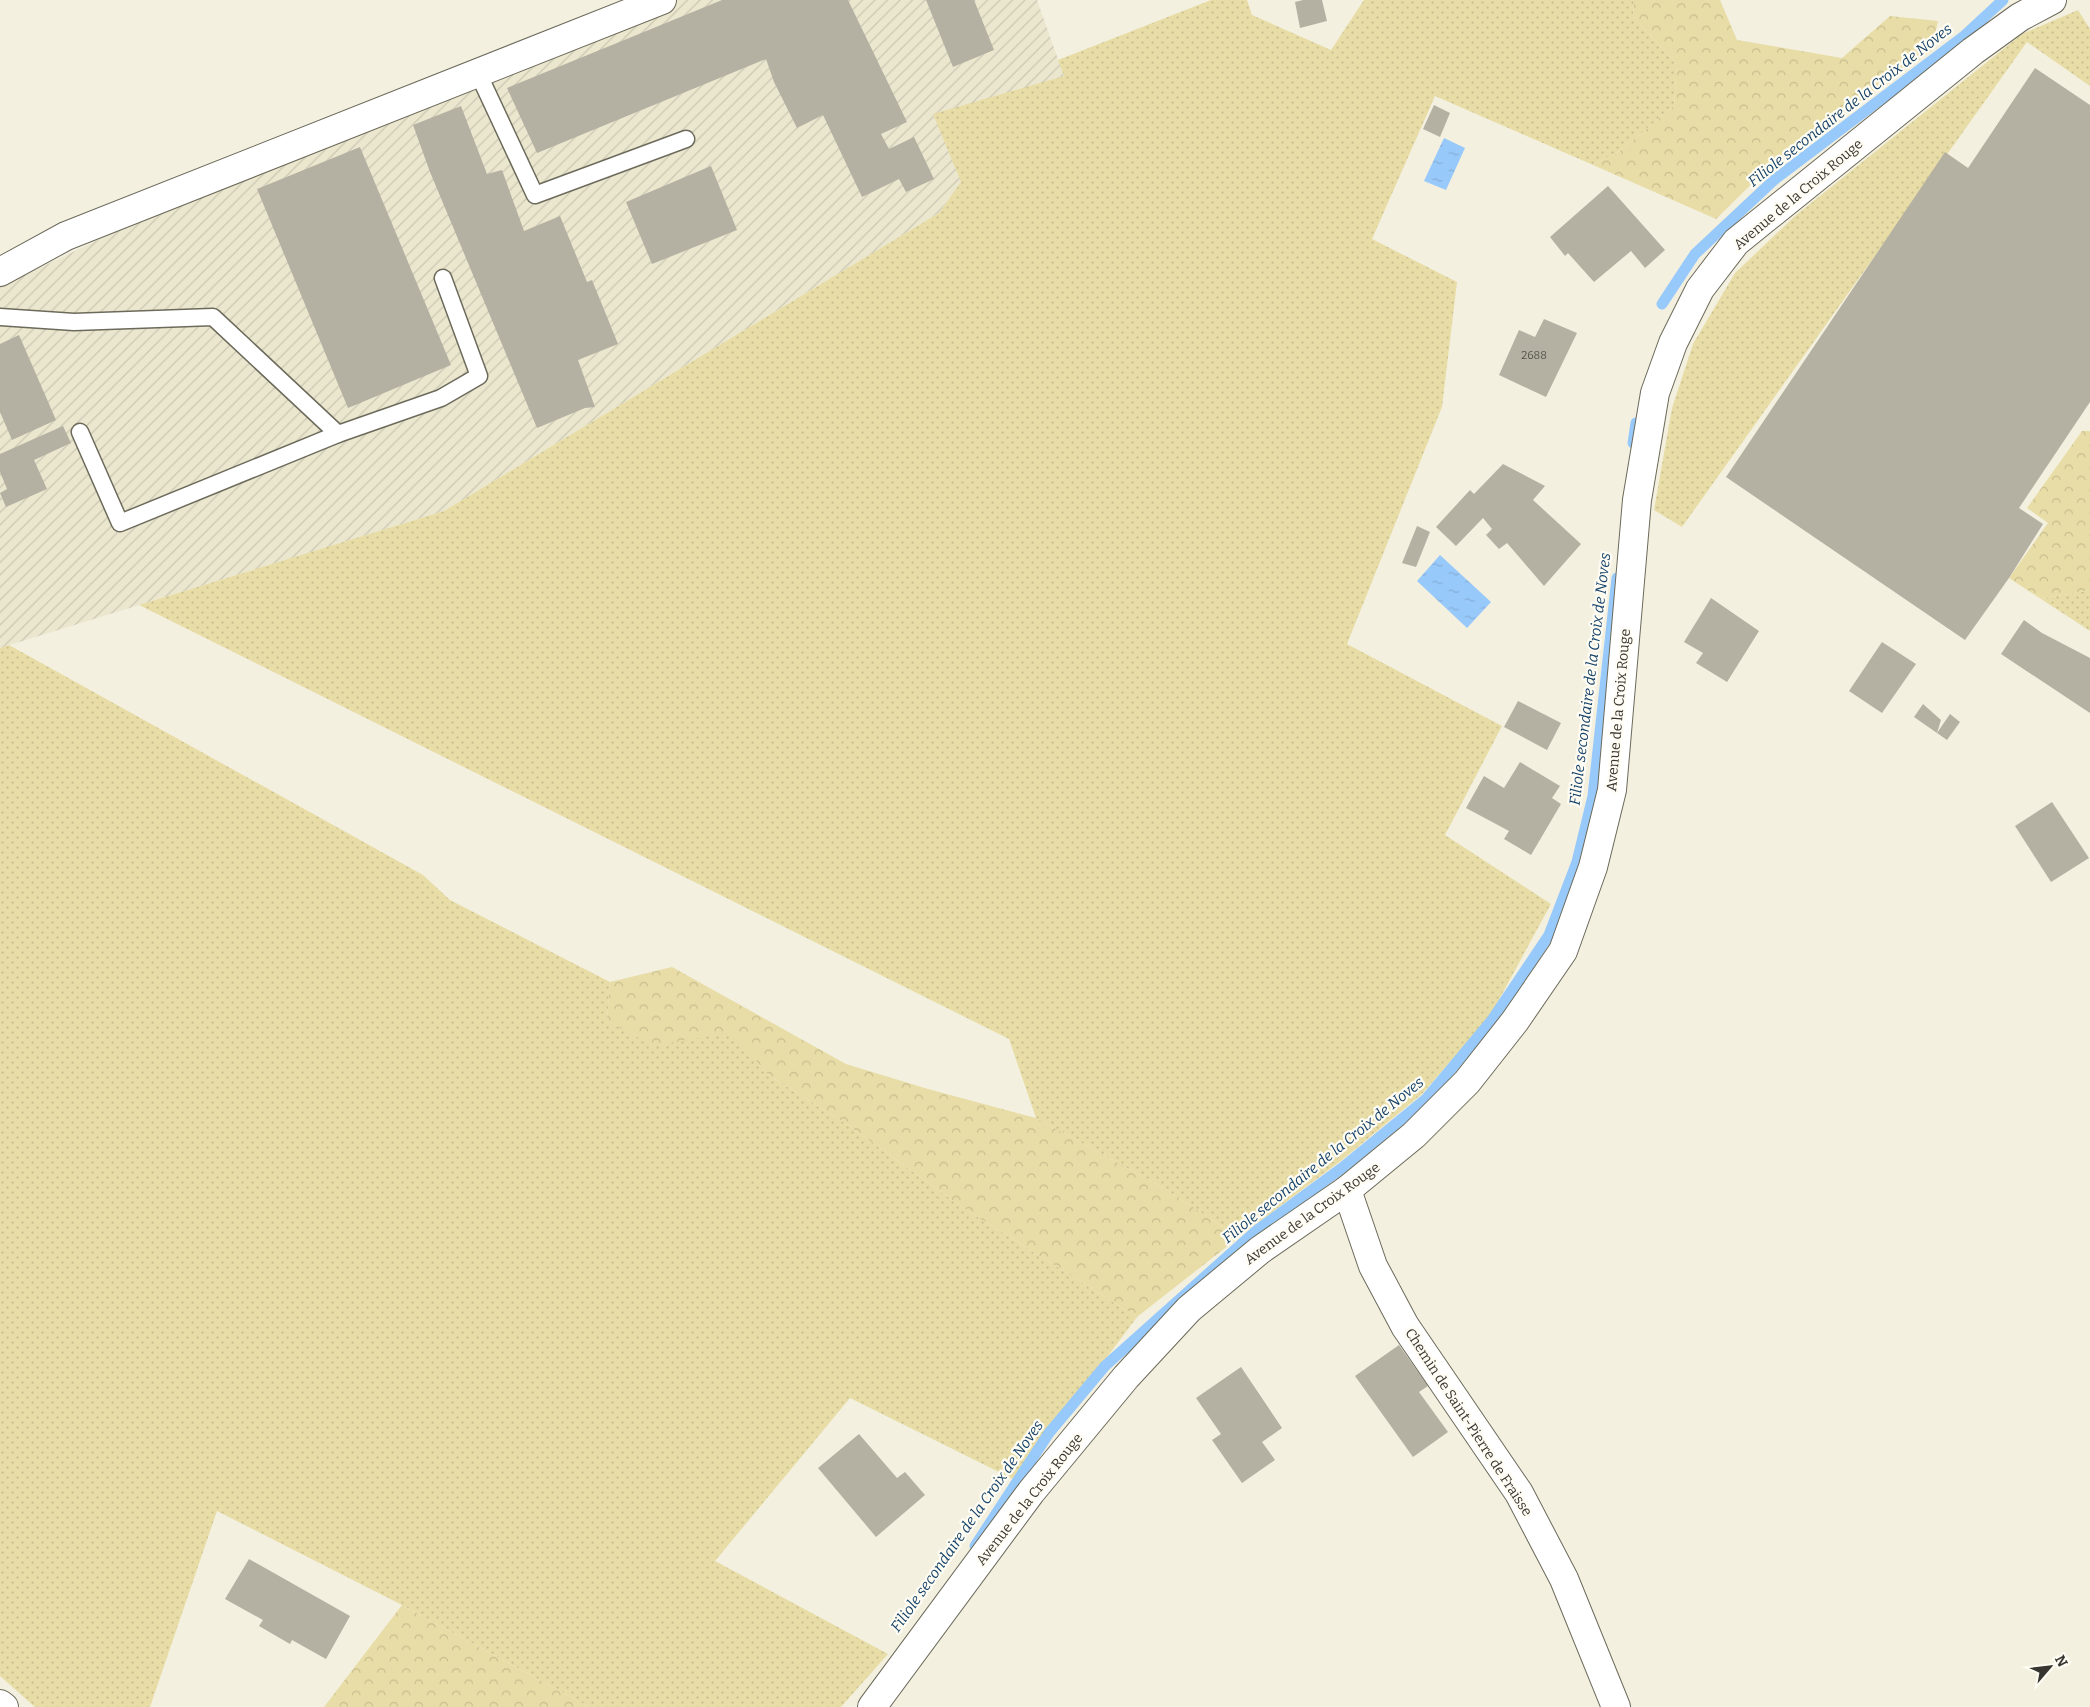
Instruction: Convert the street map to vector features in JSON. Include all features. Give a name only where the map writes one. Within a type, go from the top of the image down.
[{"type":"street","points":[[0,272],[66,236],[662,0]]},
{"type":"street","name":"Avenue de la Croix Rouge","points":[[872,1707],[1031,1492],[1126,1377],[1189,1309],[1260,1250],[1347,1190],[1414,1135],[1467,1082],[1515,1021],[1563,951],[1593,867],[1612,790],[1637,500],[1656,393],[1673,343],[1700,289],[1736,242],[1973,51],[2020,17],[2052,0]]},
{"type":"street","name":"Chemin de Saint-Pierre de Fraisse","points":[[1347,1190],[1372,1266],[1405,1326],[1519,1493],[1564,1579],[1616,1707]]},
{"type":"lane","points":[[478,73],[535,195],[686,139]]},
{"type":"lane","points":[[80,432],[120,524],[338,434],[441,398],[480,376],[444,278]]},
{"type":"lane","points":[[0,317],[74,322],[213,317],[338,434]]},
{"type":"shaded area","points":[[633,0],[1037,0],[1064,76],[961,183],[939,213],[444,511],[0,648],[0,287],[104,237],[642,18]]},
{"type":"green space","points":[[1211,0],[1247,0],[1252,15],[1331,50],[1364,0],[1634,0],[1633,17],[1677,64],[1674,106],[1620,151],[1593,165],[1435,96],[1372,239],[1457,282],[1442,407],[1347,644],[1502,726],[1445,835],[1551,904],[1490,1016],[1422,1094],[1342,1160],[1239,1237],[1160,1186],[1036,1118],[1009,1039],[139,605],[444,511],[939,213],[961,182],[933,114],[1064,76],[1058,60]]},
{"type":"green space","points":[[1634,0],[1720,0],[1737,40],[1842,58],[1890,16],[1938,21],[1931,51],[1769,167],[1716,219],[1593,165],[1620,151],[1674,106],[1677,64],[1633,17]]},
{"type":"green space","points":[[2078,10],[2090,29],[2090,86],[2027,42],[1682,527],[1654,510],[1672,408],[1693,344],[1735,273],[1795,216],[2022,34]]},
{"type":"green space","points":[[2082,431],[2090,431],[2090,590],[2041,599],[2009,578],[2048,523],[2027,508]]},
{"type":"green space","points":[[2090,590],[2090,631],[2041,599]]},
{"type":"green space","points":[[9,645],[423,875],[450,900],[610,982],[607,1021],[653,1045],[730,1031],[769,1075],[845,1123],[965,1209],[1137,1317],[1015,1480],[850,1398],[715,1561],[888,1654],[841,1707],[589,1707],[402,1605],[217,1511],[150,1707],[35,1707],[0,1676],[0,648]]},
{"type":"green space","points":[[672,967],[846,1064],[928,1089],[1036,1118],[1160,1186],[1239,1237],[1137,1317],[965,1209],[845,1123],[769,1075],[730,1032],[654,1046],[607,1021],[610,982]]},
{"type":"green space","points":[[402,1605],[589,1707],[324,1707]]},
{"type":"water","points":[[1444,138],[1465,148],[1446,190],[1424,181]]},
{"type":"water","points":[[1440,555],[1491,602],[1467,628],[1417,581]]},
{"type":"building","points":[[722,0],[848,0],[907,122],[881,134],[889,149],[914,137],[934,179],[906,192],[899,179],[862,197],[823,115],[797,128],[774,82],[766,59],[537,153],[507,88]]},
{"type":"building","points":[[926,0],[974,0],[994,50],[953,67]]},
{"type":"building","points":[[1322,0],[1327,21],[1300,28],[1295,2]]},
{"type":"building","points":[[2035,68],[2090,105],[2090,402],[2019,508],[2043,524],[2009,578],[1965,640],[1726,477],[1945,152],[1968,168]]},
{"type":"building","points":[[1434,105],[1450,113],[1440,137],[1423,129]]},
{"type":"building","points":[[461,106],[487,174],[502,170],[524,231],[560,216],[587,282],[592,280],[618,344],[578,360],[595,407],[585,408],[537,428],[430,172],[413,125]]},
{"type":"building","points":[[360,147],[451,365],[348,408],[257,189]]},
{"type":"building","points":[[711,166],[737,230],[652,264],[626,202]]},
{"type":"building","points":[[1608,186],[1665,250],[1645,268],[1631,251],[1594,282],[1568,253],[1565,256],[1550,237]]},
{"type":"building","points":[[1544,319],[1577,333],[1546,397],[1499,375],[1519,330],[1535,337]]},
{"type":"building","points":[[19,335],[56,420],[12,440],[0,412],[0,344]]},
{"type":"building","points":[[63,426],[71,443],[34,460],[47,489],[6,507],[0,493],[7,489],[0,472],[0,454]]},
{"type":"building","points":[[1503,464],[1545,486],[1533,500],[1581,544],[1544,586],[1507,543],[1499,549],[1486,535],[1492,529],[1483,518],[1456,546],[1436,527],[1470,490],[1474,494]]},
{"type":"building","points":[[1417,526],[1430,532],[1416,567],[1402,563]]},
{"type":"building","points":[[1711,598],[1759,631],[1727,682],[1696,663],[1703,653],[1684,642]]},
{"type":"building","points":[[2024,620],[2042,633],[2090,658],[2090,713],[2001,654]]},
{"type":"building","points":[[1882,642],[1916,664],[1882,713],[1849,691]]},
{"type":"building","points":[[1518,701],[1561,723],[1547,750],[1504,727]]},
{"type":"building","points":[[1923,704],[1941,720],[1937,733],[1914,717]]},
{"type":"building","points":[[1950,714],[1960,722],[1947,740],[1937,733]]},
{"type":"building","points":[[1520,762],[1560,786],[1552,798],[1561,804],[1531,855],[1504,839],[1509,831],[1466,808],[1484,776],[1504,788]]},
{"type":"building","points":[[2052,802],[2089,858],[2051,882],[2015,826]]},
{"type":"building","points":[[1399,1345],[1428,1386],[1419,1392],[1448,1432],[1413,1457],[1355,1376]]},
{"type":"building","points":[[1241,1367],[1282,1428],[1262,1442],[1275,1460],[1242,1483],[1212,1440],[1221,1434],[1196,1398]]},
{"type":"building","points":[[859,1434],[897,1478],[905,1472],[925,1495],[876,1537],[818,1468]]},
{"type":"building","points":[[249,1559],[350,1616],[326,1659],[292,1640],[290,1644],[259,1626],[263,1620],[225,1599]]},
{"type":"waterway","name":"Filiole secondaire de la Croix de Noves","points":[[1662,304],[1695,254],[1774,180],[1963,37],[2003,0]]},
{"type":"waterway","name":"Filiole secondaire de la Croix de Noves","points":[[1633,443],[1636,423]]},
{"type":"waterway","name":"Filiole secondaire de la Croix de Noves","points":[[975,1546],[1049,1433],[1105,1366],[1256,1231],[1342,1168],[1426,1099],[1492,1020],[1549,935],[1577,862],[1593,796],[1617,578]]}]
